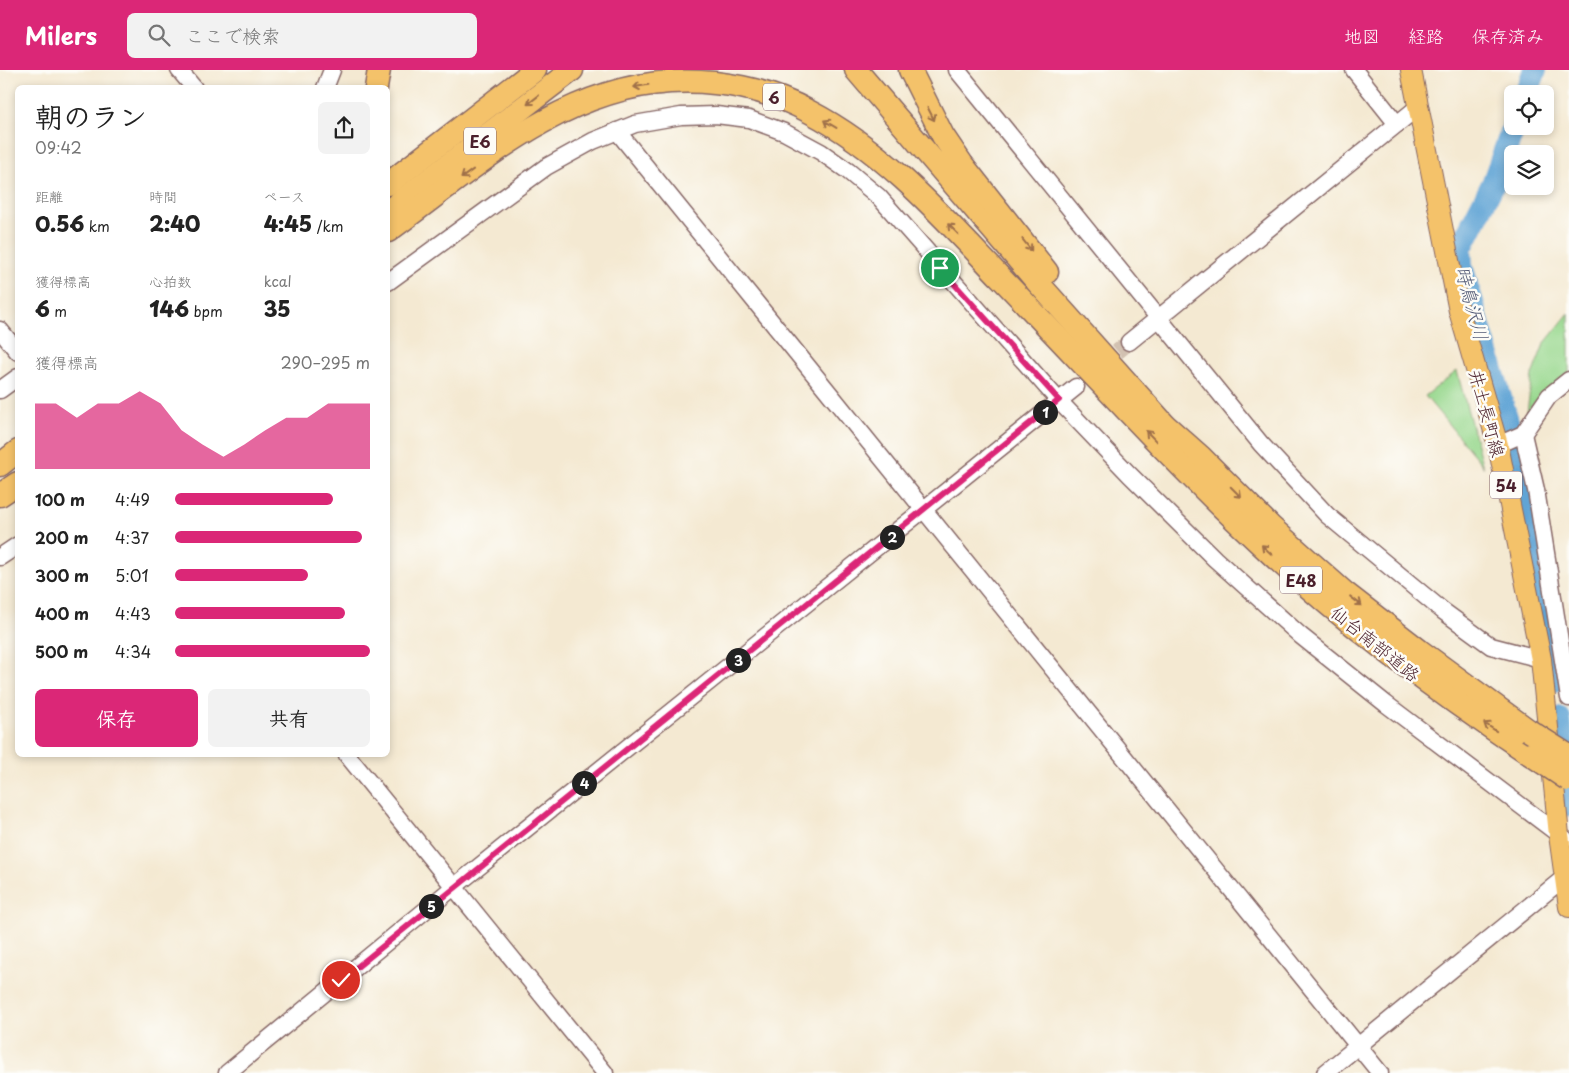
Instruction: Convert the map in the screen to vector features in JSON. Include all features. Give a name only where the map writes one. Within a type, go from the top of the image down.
[{"type":"highway","points":[[376,85],[379,70]]},
{"type":"highway","name":"E6","points":[[390,182],[536,70]]},
{"type":"highway","name":"E6","points":[[390,209],[572,70]]},
{"type":"highway","points":[[840,70],[1050,315],[1097,377]]},
{"type":"highway","points":[[856,70],[1095,348],[1165,425],[1201,457]]},
{"type":"highway","points":[[910,70],[943,136],[962,164],[1048,273],[1172,418],[1201,457]]},
{"type":"highway","name":"6","points":[[390,230],[525,131],[556,113],[616,90],[669,82],[727,84],[757,91],[808,110],[861,144],[904,180],[1097,377]]},
{"type":"highway","name":"仙台南部道路","points":[[1097,377],[1195,481],[1269,552],[1333,609],[1408,670],[1569,780]]},
{"type":"highway","points":[[0,466],[15,454]]},
{"type":"highway","points":[[0,466],[15,457]]},
{"type":"highway","name":"仙台南部道路","points":[[1201,457],[1271,527],[1345,593],[1528,730],[1569,756]]},
{"type":"highway","points":[[0,495],[15,485]]},
{"type":"main road","name":"井土長町線","points":[[1411,70],[1459,311],[1498,445],[1541,659],[1564,838],[1565,877],[1569,907]]},
{"type":"street","points":[[179,70],[192,85]]},
{"type":"street","points":[[326,85],[332,70]]},
{"type":"street","points":[[957,70],[1260,444],[1327,515],[1443,612],[1491,646],[1541,659]]},
{"type":"street","points":[[1354,70],[1397,124]]},
{"type":"street","points":[[1129,342],[1418,107]]},
{"type":"street","points":[[390,281],[546,167],[634,124],[681,116],[716,115],[749,119],[784,132],[821,152],[848,171],[879,198],[1059,400],[1129,474],[1215,559],[1301,636],[1386,704],[1518,801],[1564,838]]},
{"type":"street","points":[[617,131],[1380,1073]]},
{"type":"street","points":[[0,330],[15,348]]},
{"type":"street","points":[[0,390],[15,379]]},
{"type":"street","points":[[1498,445],[1523,434],[1549,396],[1569,380]]},
{"type":"street","points":[[227,1073],[455,886],[1076,387]]},
{"type":"street","points":[[1523,434],[1536,490],[1569,698]]},
{"type":"street","points":[[0,556],[15,547]]},
{"type":"street","points":[[1544,692],[1569,706]]},
{"type":"street","points":[[349,757],[605,1073]]},
{"type":"street","points":[[1325,1073],[1565,877]]},
{"type":"green space","points":[[1569,313],[1569,372],[1537,399],[1527,412],[1532,375],[1544,344]]},
{"type":"green space","points":[[1457,371],[1483,465],[1425,396]]},
{"type":"waterway","name":"時鳥沢川","points":[[1529,85],[1535,70]]},
{"type":"waterway","name":"時鳥沢川","points":[[1509,428],[1461,266],[1460,249],[1493,184],[1511,135]]},
{"type":"waterway","name":"時鳥沢川","points":[[1516,450],[1555,680]]},
{"type":"waterway","name":"時鳥沢川","points":[[1559,719],[1569,805]]},
{"type":"tunnel","points":[[1099,367],[1129,342]]},
{"type":"route","points":[[341,980],[455,886],[924,511],[1059,400],[940,268]]}]
